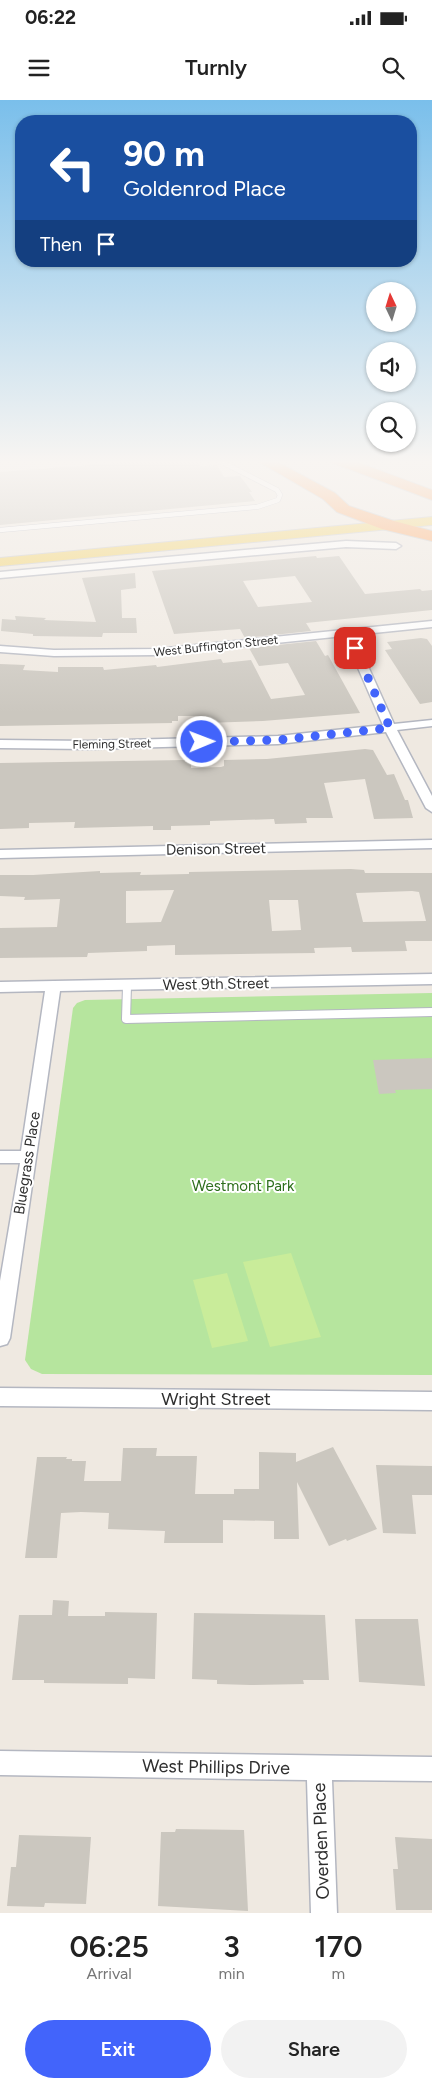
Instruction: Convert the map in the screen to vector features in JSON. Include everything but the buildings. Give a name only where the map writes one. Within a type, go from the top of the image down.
[{"type":"main road","points":[[0,550],[72,544]]},
{"type":"main road","points":[[0,562],[193,544]]},
{"type":"street","points":[[0,575],[346,544],[396,546]]},
{"type":"street","name":"West Buffington Street","points":[[0,649],[54,653],[157,652],[432,624]]},
{"type":"street","points":[[348,633],[390,728],[432,808]]},
{"type":"street","name":"Fleming Street","points":[[0,744],[88,745],[278,740],[432,722]]},
{"type":"street","name":"Denison Street","points":[[0,854],[432,844]]},
{"type":"street","name":"West 9th Street","points":[[0,987],[432,979]]},
{"type":"street","name":"Bluegrass Place","points":[[0,1338],[29,1157],[52,987]]},
{"type":"street","points":[[0,1157],[29,1157]]},
{"type":"street","name":"Wright Street","points":[[0,1398],[432,1401]]},
{"type":"street","name":"West Phillips Drive","points":[[0,1763],[319,1769],[432,1769]]},
{"type":"street","name":"Overden Place","points":[[319,1769],[324,1913]]},
{"type":"lane","points":[[127,986],[126,1019],[432,1012]]},
{"type":"green space","name":"Westmont Park","points":[[432,993],[432,1375],[42,1374],[31,1369],[25,1360],[73,1008],[77,1003],[85,1000]]},
{"type":"green space","points":[[291,1253],[321,1337],[270,1347],[243,1262]]},
{"type":"green space","points":[[227,1273],[248,1341],[212,1348],[193,1280]]},
{"type":"route","points":[[202,742],[278,740],[390,728],[355,648]]}]
